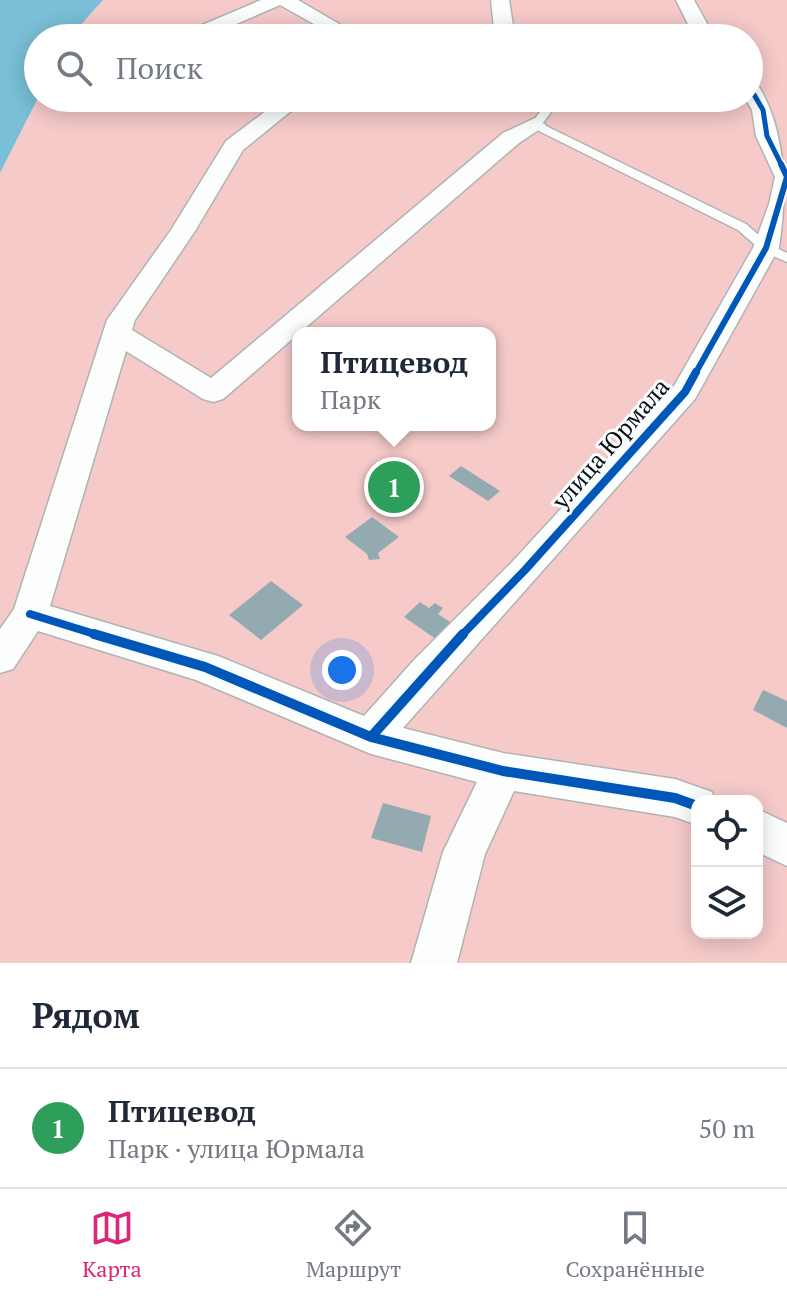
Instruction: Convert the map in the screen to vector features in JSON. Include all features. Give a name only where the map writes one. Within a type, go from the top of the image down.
[{"type":"street","points":[[221,24],[277,0]]},
{"type":"street","points":[[284,0],[328,24]]},
{"type":"street","points":[[500,0],[503,24]]},
{"type":"street","points":[[685,0],[698,24]]},
{"type":"street","name":"улица Юрмала","points":[[371,737],[427,671],[525,570],[685,392],[777,253],[787,177],[767,136],[763,110]]},
{"type":"street","points":[[0,658],[30,614],[121,320],[183,231],[234,146],[278,112]]},
{"type":"street","points":[[118,334],[213,392],[511,138],[535,125]]},
{"type":"street","points":[[30,614],[205,667],[371,737],[503,771],[675,798],[691,804]]},
{"type":"street","points":[[434,963],[464,852],[503,771]]},
{"type":"street","points":[[763,832],[787,846]]},
{"type":"lane","points":[[546,112],[535,125],[742,227],[777,253]]},
{"type":"shaded area","points":[[103,0],[787,0],[787,963],[0,963],[0,173],[31,112],[763,112],[763,24],[82,24]]},
{"type":"water","points":[[0,0],[103,0],[82,24],[24,24],[24,112],[31,112],[0,173]]},
{"type":"building","points":[[461,466],[500,491],[488,501],[449,476]]},
{"type":"building","points":[[372,517],[399,537],[378,553],[380,559],[369,560],[367,554],[345,537]]},
{"type":"building","points":[[271,581],[303,605],[261,640],[229,615]]},
{"type":"building","points":[[420,602],[429,608],[435,603],[443,608],[438,614],[456,626],[440,642],[404,617]]},
{"type":"building","points":[[763,690],[787,701],[787,728],[753,710]]},
{"type":"building","points":[[383,803],[431,816],[422,852],[371,838]]},
{"type":"cycle path","points":[[371,737],[427,671],[525,570],[685,392],[766,248],[781,204],[787,177],[767,136],[763,110]]},
{"type":"cycle path","points":[[30,614],[205,667],[371,737],[503,771],[675,798],[691,804]]},
{"type":"place","name":"Птицевод","points":[[394,487]]}]
